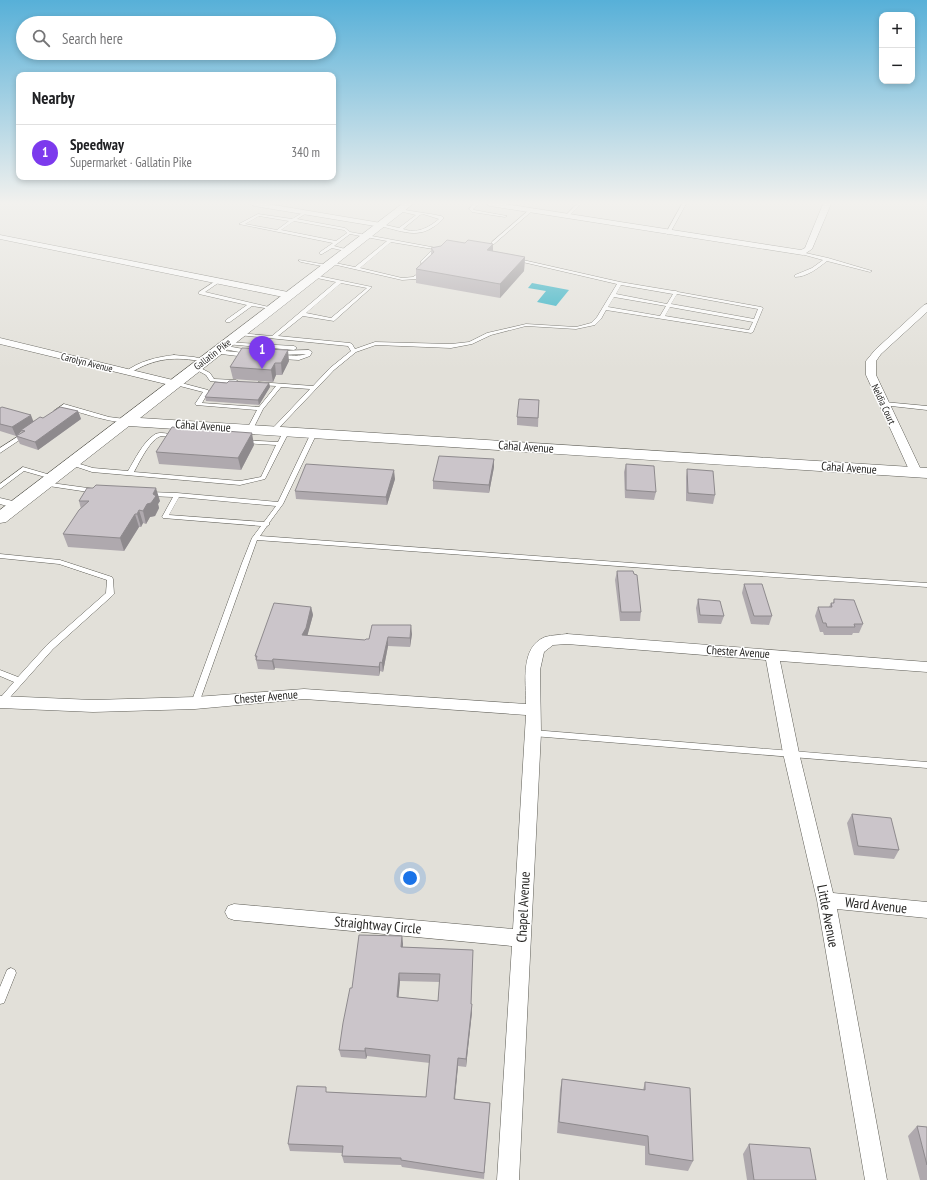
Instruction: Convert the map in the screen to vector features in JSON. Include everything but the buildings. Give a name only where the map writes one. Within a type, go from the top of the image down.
[{"type":"street","points":[[110,259],[288,295]]},
{"type":"street","name":"Gallatin Pike","points":[[0,518],[336,259]]},
{"type":"street","name":"Neldia Court","points":[[922,473],[884,404],[871,375],[871,361],[878,352],[927,307]]},
{"type":"street","name":"Carolyn Avenue","points":[[0,341],[174,383]]},
{"type":"street","name":"Cahal Avenue","points":[[125,421],[250,429],[280,435],[314,433],[922,473]]},
{"type":"street","points":[[0,501],[17,505]]},
{"type":"street","name":"Chester Avenue","points":[[549,641],[567,639],[927,667]]},
{"type":"street","name":"Chapel Avenue","points":[[508,1180],[533,733],[533,670],[538,650],[549,641]]},
{"type":"street","name":"Little Avenue","points":[[772,654],[791,754],[826,900],[876,1180]]},
{"type":"street","name":"Chester Avenue","points":[[1,702],[93,706],[195,703],[304,694],[532,710]]},
{"type":"street","name":"Ward Avenue","points":[[826,900],[927,910]]},
{"type":"street","name":"Straightway Circle","points":[[234,912],[522,938]]},
{"type":"lane","points":[[356,269],[368,259]]},
{"type":"lane","points":[[301,261],[356,269],[402,279],[414,278],[424,271],[423,261],[425,259]]},
{"type":"lane","points":[[516,259],[620,282],[761,308],[750,332],[605,308]]},
{"type":"lane","points":[[826,259],[870,271]]},
{"type":"lane","points":[[797,276],[814,269],[826,259]]},
{"type":"lane","points":[[302,314],[332,320],[370,288],[314,276]]},
{"type":"lane","points":[[219,281],[201,293],[271,308]]},
{"type":"lane","points":[[274,337],[340,281]]},
{"type":"lane","points":[[70,463],[92,470],[240,483],[263,478],[280,435],[314,388],[332,369],[354,351],[375,344],[451,346],[470,343],[489,334],[510,328],[526,326],[576,328],[593,324],[599,318],[620,282]]},
{"type":"lane","points":[[662,317],[676,292]]},
{"type":"lane","points":[[612,295],[756,321]]},
{"type":"lane","points":[[228,321],[250,304]]},
{"type":"lane","points":[[238,334],[350,345],[354,351]]},
{"type":"lane","points":[[128,372],[147,362],[160,358],[284,347],[309,352],[308,355],[300,358],[275,355]]},
{"type":"lane","points":[[212,354],[253,354]]},
{"type":"lane","points":[[212,354],[208,374],[212,380],[233,384],[241,382]]},
{"type":"lane","points":[[212,380],[198,404],[241,405],[260,409]]},
{"type":"lane","points":[[174,383],[206,391]]},
{"type":"lane","points":[[254,383],[314,388]]},
{"type":"lane","points":[[250,429],[260,409],[280,385]]},
{"type":"lane","points":[[884,404],[927,408]]},
{"type":"lane","points":[[51,415],[64,406],[109,419],[125,421]]},
{"type":"lane","points":[[0,450],[32,428]]},
{"type":"lane","points":[[195,703],[245,563],[256,538],[280,504],[314,433]]},
{"type":"lane","points":[[130,474],[149,443],[155,437],[158,435],[181,436]]},
{"type":"lane","points":[[234,440],[280,435]]},
{"type":"lane","points":[[0,487],[23,469],[48,480],[100,492]]},
{"type":"lane","points":[[138,494],[177,495],[280,504]]},
{"type":"lane","points":[[177,495],[165,517],[267,524]]},
{"type":"lane","points":[[256,538],[714,572],[927,585]]},
{"type":"lane","points":[[0,556],[60,562],[110,579],[110,594],[50,647],[1,702]]},
{"type":"lane","points":[[0,673],[20,681]]},
{"type":"lane","points":[[533,733],[927,765]]},
{"type":"lane","points":[[0,999],[11,973]]},
{"type":"water","points":[[532,283],[569,290],[556,306],[537,302],[546,291],[528,288]]},
{"type":"place","name":"Speedway","points":[[262,369]]}]
